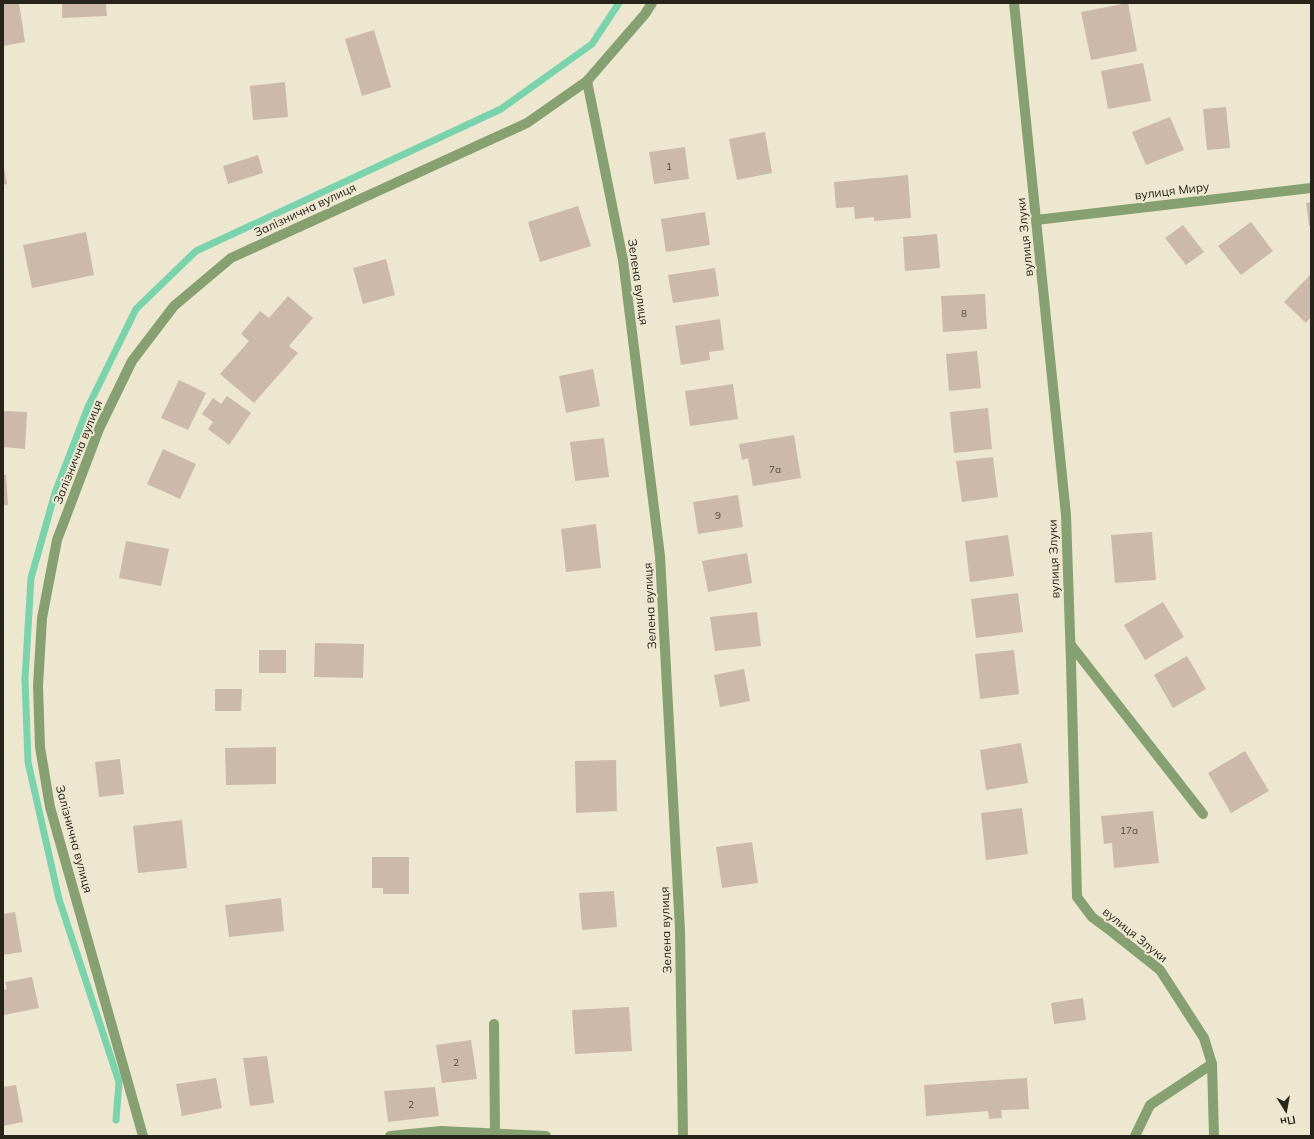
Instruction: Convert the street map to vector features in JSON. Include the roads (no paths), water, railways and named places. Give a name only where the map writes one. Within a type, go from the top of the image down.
[{"type":"street","name":"Залізнична вулиця","points":[[143,1136],[50,807],[40,747],[38,686],[42,618],[57,540],[99,429],[132,361],[174,306],[231,258],[527,123],[587,81],[645,14],[652,3]]},
{"type":"street","name":"вулиця Злуки","points":[[1014,3],[1066,515],[1078,897],[1092,917],[1160,970],[1204,1038],[1212,1064],[1214,1136]]},
{"type":"street","name":"Зелена вулиця","points":[[587,81],[623,260],[660,556],[680,930],[683,1136]]},
{"type":"street","name":"вулиця Миру","points":[[1036,220],[1311,188]]},
{"type":"street","points":[[1070,645],[1203,814]]},
{"type":"street","points":[[494,1024],[495,1134]]},
{"type":"street","points":[[1135,1136],[1150,1105],[1212,1064]]},
{"type":"street","points":[[390,1136],[441,1131],[546,1136]]},
{"type":"waterway","points":[[116,1120],[119,1082],[59,899],[28,762],[25,679],[31,578],[55,493],[88,407],[136,309],[196,251],[501,109],[592,44],[619,3]]}]
